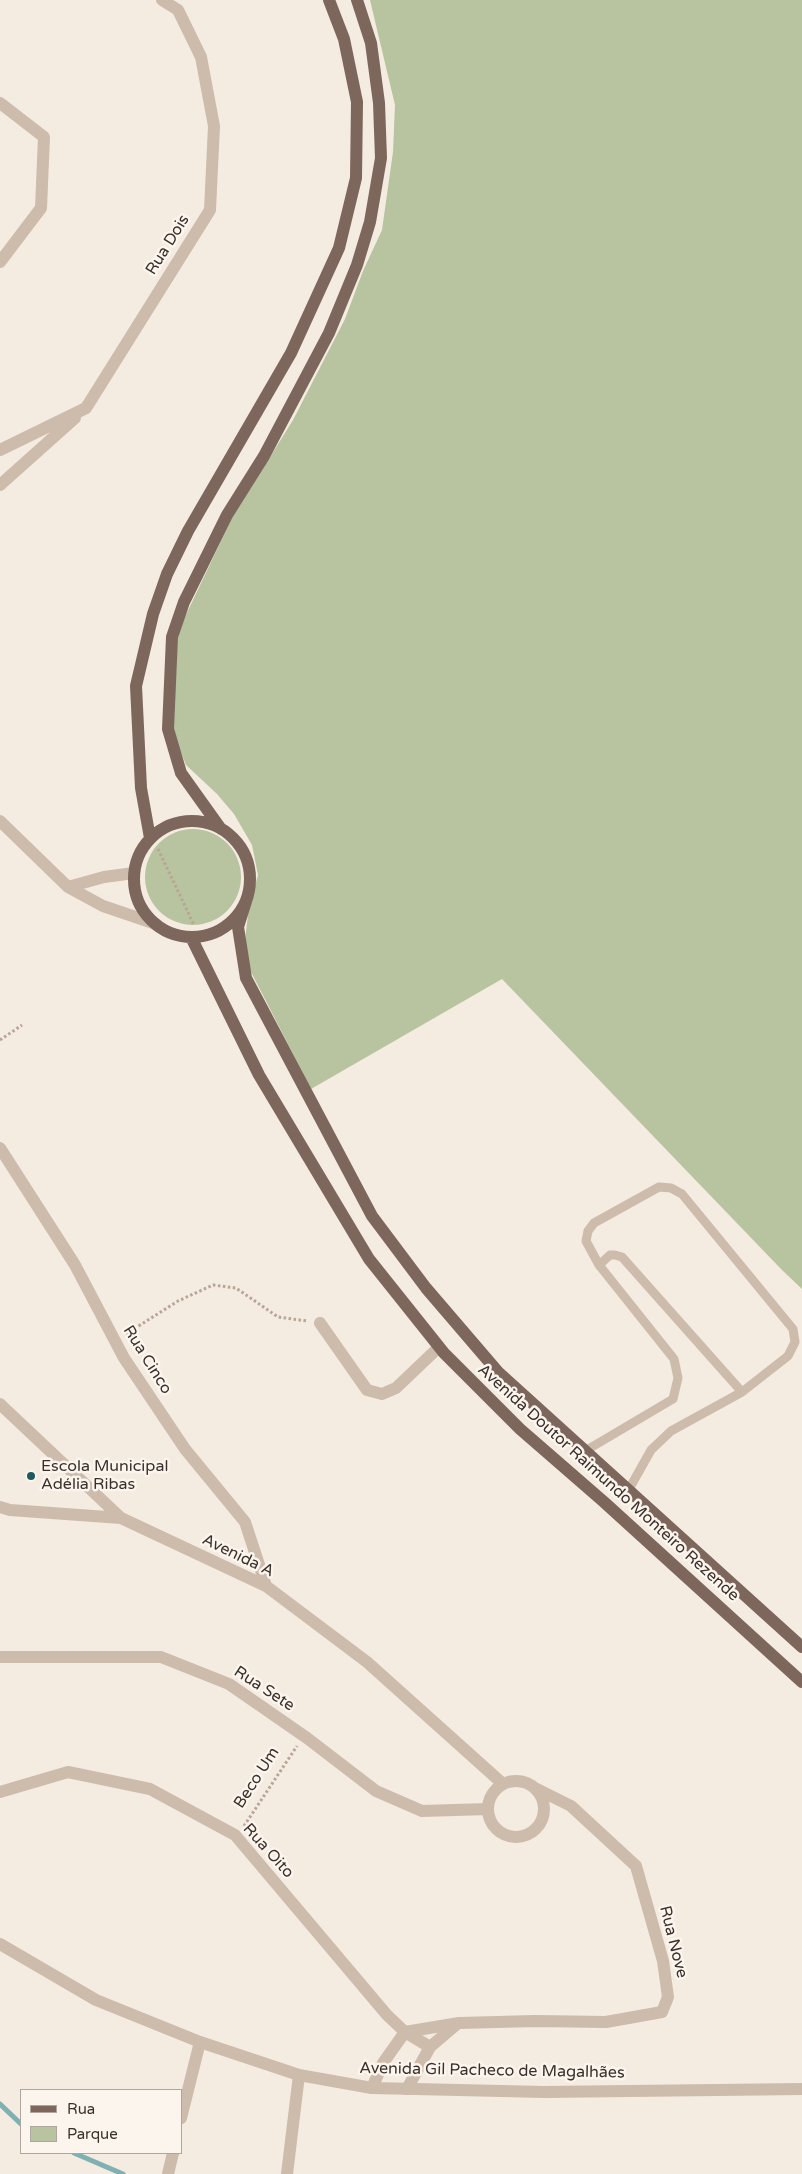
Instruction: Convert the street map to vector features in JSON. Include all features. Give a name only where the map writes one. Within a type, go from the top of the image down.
[{"type":"main road","points":[[196,937],[172,934],[156,924],[143,910],[135,892],[134,873],[139,854],[152,837],[141,788],[136,686],[153,614],[167,574],[188,531],[291,352],[339,248],[356,178],[357,102],[344,39],[329,0]]},
{"type":"main road","name":"Avenida Doutor Raimundo Monteiro Rezende","points":[[357,0],[371,43],[379,104],[381,158],[370,222],[357,265],[329,333],[264,456],[227,515],[184,602],[172,637],[168,729],[181,772],[222,829],[236,841],[246,857],[250,876],[248,895],[238,927],[246,978],[372,1216],[426,1288],[498,1372],[802,1647]]},
{"type":"main road","name":"Avenida Doutor Raimundo Monteiro Rezende","points":[[152,837],[164,827],[184,821],[203,822],[222,829]]},
{"type":"main road","name":"Avenida Doutor Raimundo Monteiro Rezende","points":[[248,895],[241,910],[230,922],[216,932],[196,937],[259,1075],[369,1259],[439,1347],[520,1429],[604,1502],[802,1682]]},
{"type":"street","name":"Rua Dois","points":[[0,485],[86,408],[210,210],[214,126],[201,57],[178,10],[162,0]]},
{"type":"street","points":[[0,103],[44,137],[41,208],[0,262]]},
{"type":"street","points":[[0,450],[86,408]]},
{"type":"street","points":[[0,821],[68,887],[103,906],[156,924]]},
{"type":"street","points":[[68,887],[104,877],[134,873]]},
{"type":"street","name":"Rua Cinco","points":[[0,1148],[75,1265],[124,1358],[185,1448],[245,1522],[266,1586]]},
{"type":"street","points":[[320,1323],[367,1390],[382,1394],[396,1388],[439,1347]]},
{"type":"street","name":"Avenida A","points":[[0,1404],[121,1518],[266,1586],[367,1662],[503,1784]]},
{"type":"street","points":[[0,1507],[10,1510],[121,1518]]},
{"type":"street","name":"Rua Sete","points":[[0,1657],[160,1657],[229,1684],[304,1736],[376,1791],[422,1811],[488,1809]]},
{"type":"street","name":"Rua Oito","points":[[0,1792],[68,1772],[150,1789],[237,1837],[387,2015],[405,2032],[430,2048]]},
{"type":"street","points":[[519,1782],[534,1788],[544,1804],[544,1814],[541,1822],[527,1835],[518,1837],[500,1833],[489,1818],[488,1809],[492,1795],[503,1784],[519,1782]]},
{"type":"street","name":"Rua Nove","points":[[405,2032],[459,2023],[606,2022],[662,2012],[668,1997],[663,1961],[636,1866],[570,1806],[534,1788]]},
{"type":"street","name":"Avenida Gil Pacheco de Magalhães","points":[[0,1944],[96,2000],[200,2042],[299,2075],[372,2088],[544,2092],[802,2089]]},
{"type":"street","points":[[406,2088],[430,2048],[459,2023]]},
{"type":"street","points":[[372,2088],[383,2063],[405,2032]]},
{"type":"street","points":[[182,2114],[200,2042]]},
{"type":"street","points":[[287,2174],[299,2075]]},
{"type":"street","points":[[168,2174],[173,2154]]},
{"type":"lane","points":[[584,1451],[673,1399],[678,1378],[674,1358],[599,1265],[586,1241],[588,1231],[594,1224],[659,1188],[671,1188],[682,1194],[793,1329],[795,1342],[788,1356],[742,1392],[671,1431],[651,1450],[628,1491]]},
{"type":"lane","points":[[599,1265],[610,1255],[622,1257],[742,1392]]},
{"type":"path","points":[[152,837],[196,937]]},
{"type":"path","points":[[0,1040],[22,1026]]},
{"type":"path","points":[[115,1341],[178,1301],[214,1285],[236,1288],[278,1317],[320,1323]]},
{"type":"path","name":"Beco Um","points":[[237,1837],[304,1736]]},
{"type":"green space","points":[[370,0],[802,0],[802,1289],[502,979],[311,1089],[248,966],[245,940],[249,907],[258,875],[252,845],[234,814],[217,794],[186,765],[173,732],[175,648],[183,621],[232,518],[293,420],[345,319],[363,271],[382,230],[393,152],[395,105]]},
{"type":"green space","points":[[193,829],[211,832],[227,843],[238,859],[241,877],[238,895],[227,911],[211,922],[193,925],[175,922],[159,911],[148,895],[145,877],[148,859],[159,843],[175,832]]},
{"type":"waterway","points":[[0,2104],[20,2123]]},
{"type":"waterway","points":[[76,2154],[123,2174]]},
{"type":"place","name":"Escola Municipal Adélia Ribas","points":[[31,1476]]}]
